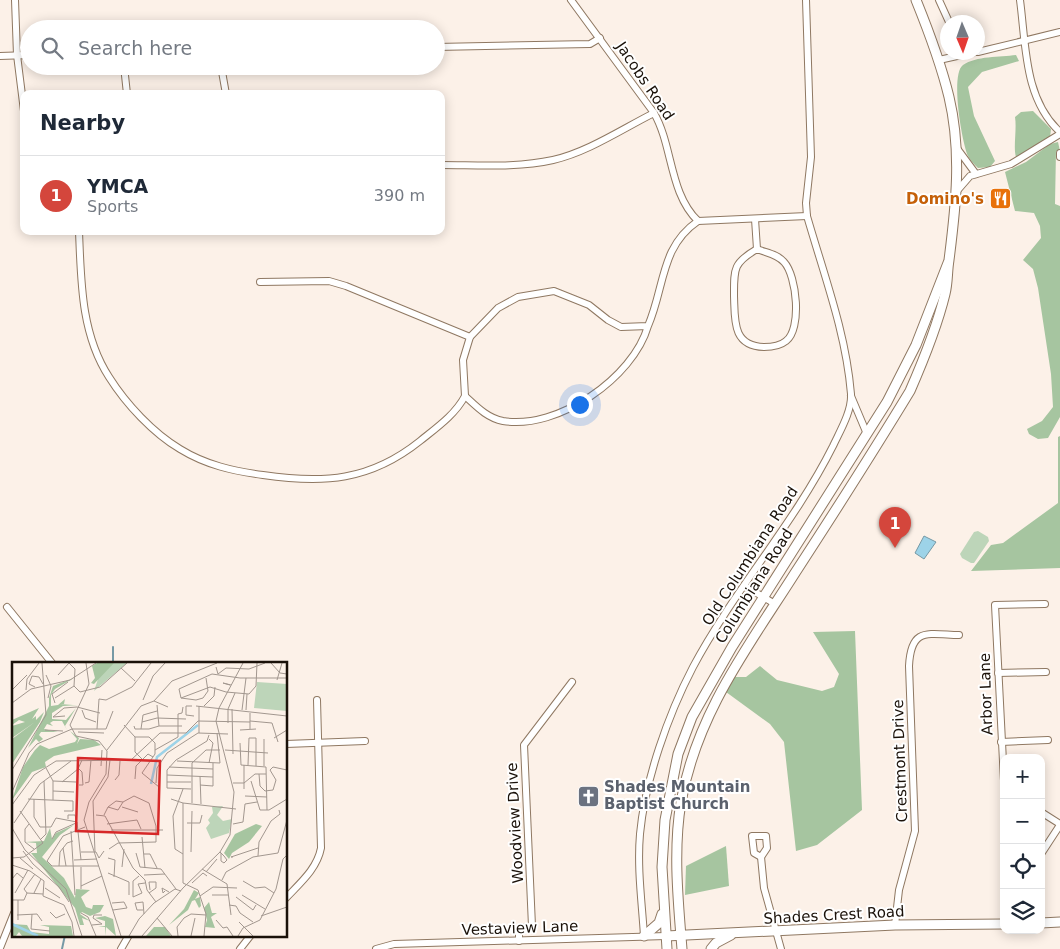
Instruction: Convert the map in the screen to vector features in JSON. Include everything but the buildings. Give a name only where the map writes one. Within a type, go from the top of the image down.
[{"type":"main road","name":"Columbiana Road","points":[[682,949],[677,867],[681,802],[692,758],[712,706],[910,390],[942,307],[949,276],[948,262],[957,191],[956,146],[949,99],[939,60],[916,0]]},
{"type":"main road","name":"Columbiana Road","points":[[667,949],[662,867],[664,820],[678,754],[700,700],[867,434],[914,350],[948,262]]},
{"type":"main road","points":[[678,754],[692,758]]},
{"type":"main road","points":[[662,867],[677,867]]},
{"type":"main road","points":[[644,936],[659,923],[664,906]]},
{"type":"main road","points":[[1045,923],[1060,922]]},
{"type":"main road","name":"Shades Crest Road","points":[[666,936],[896,925],[1000,924]]},
{"type":"main road","points":[[711,949],[716,943],[734,934]]},
{"type":"street","points":[[15,0],[17,55],[21,90]]},
{"type":"street","name":"Jacobs Road","points":[[571,0],[654,112],[662,126],[680,193],[689,212],[698,221]]},
{"type":"street","name":"Old Columbiana Road","points":[[806,0],[811,157],[806,202],[807,216],[839,325],[850,394],[867,434]]},
{"type":"street","points":[[939,0],[946,15]]},
{"type":"street","points":[[957,191],[970,176],[1011,164],[1060,133],[1049,121],[1037,99],[1024,42],[1020,0]]},
{"type":"street","points":[[985,50],[1060,32]]},
{"type":"street","points":[[445,48],[590,44],[600,38]]},
{"type":"street","points":[[0,56],[17,55]]},
{"type":"street","points":[[125,75],[126,90]]},
{"type":"street","points":[[223,75],[225,90]]},
{"type":"street","points":[[445,165],[528,164],[553,160],[576,153],[654,112]]},
{"type":"street","points":[[956,146],[976,174]]},
{"type":"street","points":[[464,396],[484,414],[503,421],[529,421],[559,412],[600,390],[616,377],[637,352],[645,338],[654,312],[668,257],[676,241],[698,221],[807,216]]},
{"type":"street","points":[[755,219],[757,250]]},
{"type":"street","points":[[79,235],[82,298],[92,341],[100,361],[128,402],[164,439],[201,460],[228,470],[297,480],[325,480],[354,475],[404,454],[439,426],[459,406],[464,396],[463,360],[470,337],[498,308],[518,297],[538,292],[554,292],[579,300],[621,327],[648,326]]},
{"type":"street","points":[[757,250],[772,254],[784,261],[792,273],[795,330],[787,341],[777,346],[753,346],[745,342],[736,331],[734,322],[734,270],[742,258],[757,250]]},
{"type":"street","points":[[260,282],[329,282],[346,286],[470,337]]},
{"type":"street","name":"Old Columbiana Road","points":[[644,936],[640,834],[649,785],[670,719],[692,669],[705,646],[798,507],[826,461],[847,415],[850,394]]},
{"type":"street","points":[[746,586],[775,604]]},
{"type":"street","name":"Arbor Lane","points":[[1002,754],[995,605],[1045,604]]},
{"type":"street","points":[[7,607],[50,662]]},
{"type":"street","name":"Crestmont Drive","points":[[896,925],[899,890],[915,831],[909,666],[911,648],[915,639],[924,634],[959,635]]},
{"type":"street","points":[[998,673],[1046,672]]},
{"type":"street","name":"Woodview Drive","points":[[519,940],[519,930],[532,926],[524,745],[572,682]]},
{"type":"street","points":[[288,896],[313,869],[320,858],[317,700]]},
{"type":"street","points":[[1001,742],[1048,740]]},
{"type":"street","points":[[288,744],[365,741]]},
{"type":"street","points":[[1045,815],[1060,825],[1045,848]]},
{"type":"street","points":[[761,857],[764,888],[776,931],[777,942],[781,949]]},
{"type":"street","points":[[0,948],[12,918]]},
{"type":"street","points":[[121,949],[128,936]]},
{"type":"street","points":[[240,949],[250,936]]},
{"type":"street","name":"Vestaview Lane","points":[[377,949],[394,944],[666,936]]},
{"type":"street","points":[[774,949],[777,942]]},
{"type":"green space","points":[[1016,55],[1019,61],[982,72],[968,87],[974,116],[995,161],[990,167],[978,168],[968,156],[963,138],[958,109],[957,81],[959,71],[963,65],[975,60],[985,60],[985,58]]},
{"type":"green space","points":[[1033,111],[1051,129],[1050,138],[1016,157],[1015,117],[1021,112]]},
{"type":"green space","points":[[1058,142],[1060,151],[1056,151],[1055,204],[1060,206],[1060,417],[1048,438],[1038,439],[1029,434],[1027,429],[1042,421],[1053,407],[1051,374],[1038,288],[1033,269],[1023,260],[1041,238],[1040,226],[1034,213],[1015,211],[1005,172],[1026,162],[1050,144]]},
{"type":"green space","points":[[1060,436],[1060,568],[971,571],[991,545],[1003,543],[1058,503],[1058,437]]},
{"type":"green space","points":[[978,531],[988,537],[989,541],[974,563],[971,563],[962,558],[960,554],[974,532]]},
{"type":"green space","points":[[855,631],[862,810],[817,845],[796,851],[784,742],[770,724],[726,692],[734,677],[746,677],[760,666],[777,680],[822,691],[834,687],[839,674],[813,632]]},
{"type":"green space","points":[[726,846],[729,886],[685,895],[686,866]]},
{"type":"water","points":[[924,536],[936,542],[924,559],[915,553]]},
{"type":"waterway","points":[[113,647],[113,662]]},
{"type":"waterway","points":[[62,949],[65,936]]},
{"type":"place","name":"Domino's","points":[[1000,199]]},
{"type":"place","name":"YMCA","points":[[895,548]]},
{"type":"place","name":"Shades Mountain Baptist Church","points":[[588,796]]}]
